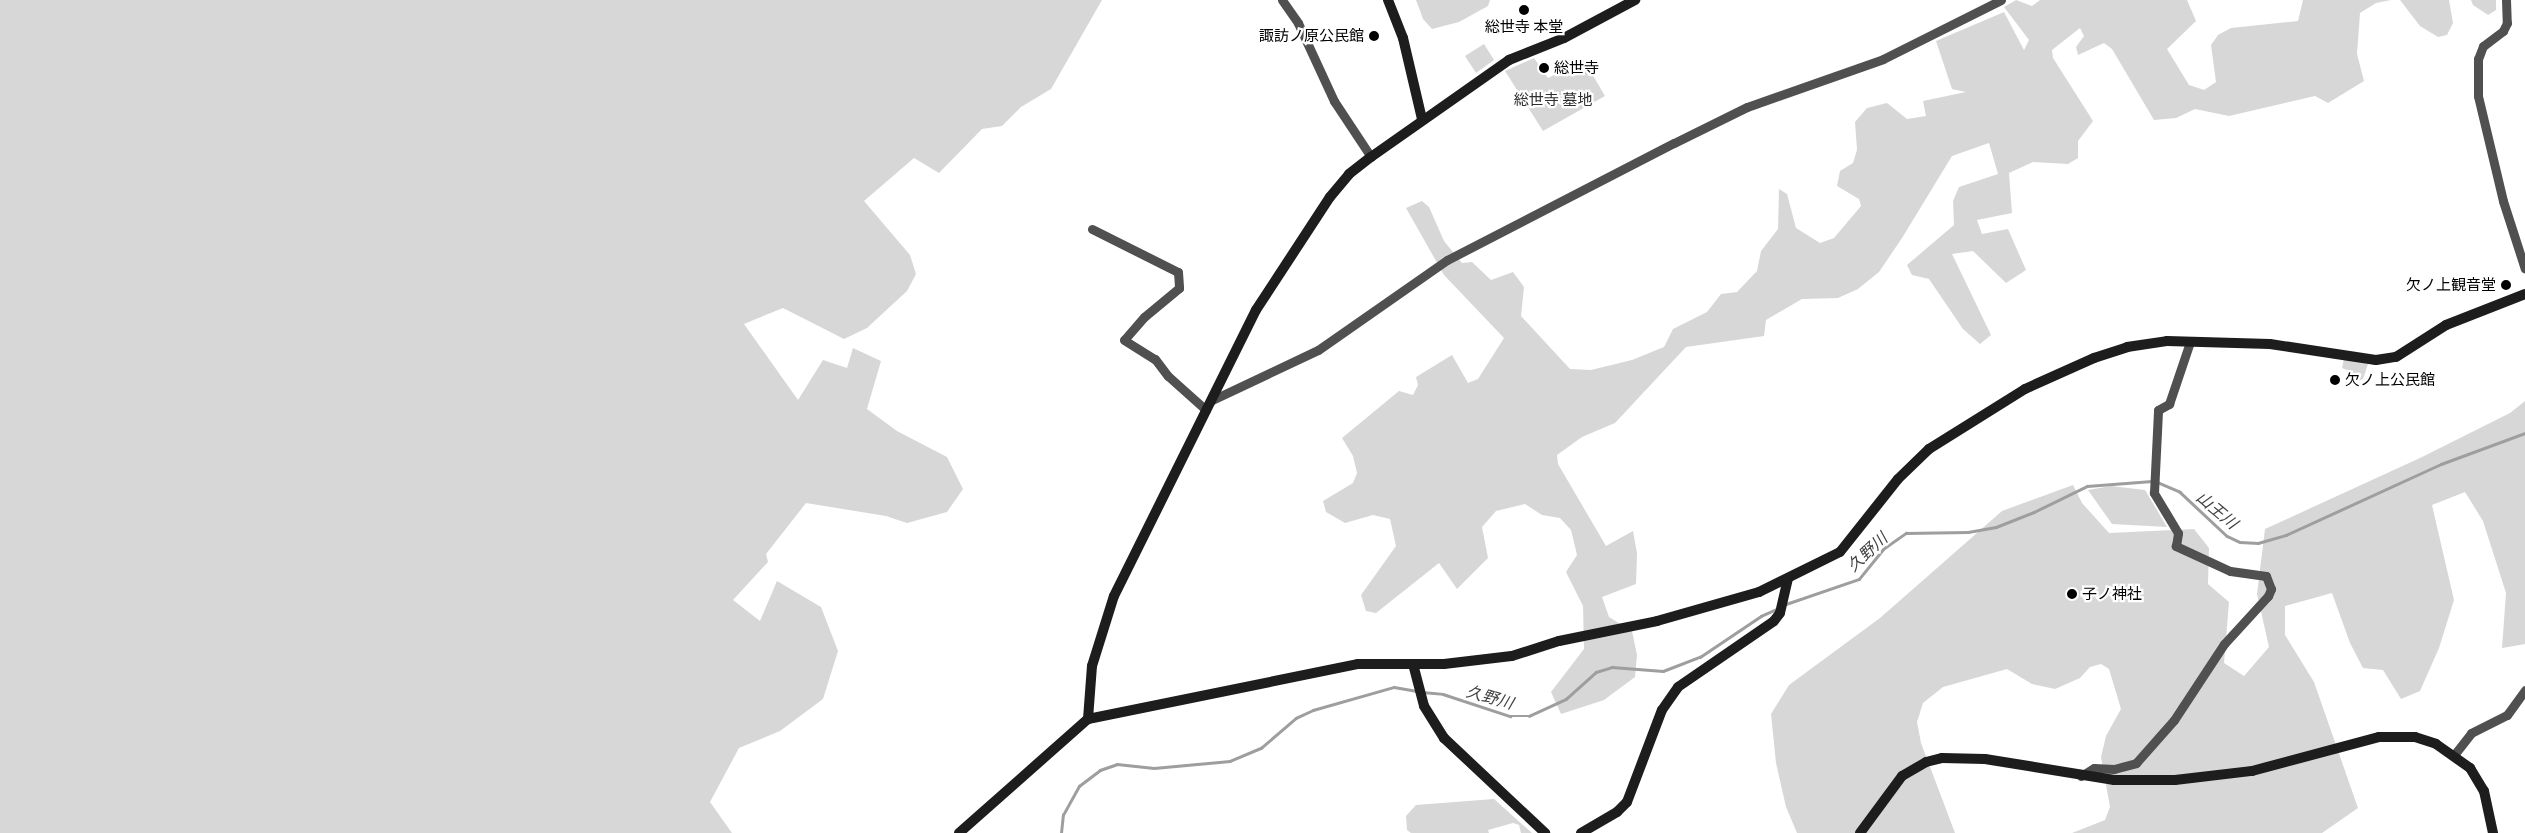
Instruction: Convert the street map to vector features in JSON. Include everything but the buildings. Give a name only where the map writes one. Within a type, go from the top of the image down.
[{"type":"street","points":[[1282,0],[1298,23],[1334,101],[1371,156]]},
{"type":"street","points":[[1388,0],[1404,38],[1422,119]]},
{"type":"street","points":[[1088,719],[1092,666],[1114,596],[1208,405],[1272,283],[1330,197],[1349,174],[1371,156],[1509,60],[1564,38],[1635,0]]},
{"type":"street","points":[[1208,405],[1318,350],[1441,264],[1674,143],[1747,107],[1905,50],[2001,0]]},
{"type":"street","points":[[2506,0],[2507,23],[2503,31],[2483,46],[2478,59],[2478,96],[2503,200],[2525,269]]},
{"type":"street","points":[[1092,229],[1178,272],[1179,288],[1144,317],[1124,340],[1155,359],[1168,376],[1208,405]]},
{"type":"street","points":[[959,833],[1088,719],[1358,664],[1413,664],[1512,656],[1559,641],[1735,601],[1788,579],[1840,552],[1898,479],[1929,449],[1977,417],[2026,389],[2094,358],[2126,347],[2167,341],[2295,346],[2376,360],[2396,357],[2446,325],[2525,294]]},
{"type":"street","points":[[2081,776],[2094,768],[2114,769],[2136,763],[2174,720],[2224,644],[2268,596],[2271,589],[2266,576],[2230,571],[2176,546],[2178,532],[2154,492],[2158,410],[2169,404],[2190,342]]},
{"type":"street","points":[[1581,833],[1617,812],[1627,802],[1662,710],[1678,687],[1774,621],[1780,613],[1788,579]]},
{"type":"street","points":[[1413,664],[1414,676],[1424,706],[1444,738],[1545,833]]},
{"type":"street","points":[[2454,755],[2470,733],[2507,715],[2525,690]]},
{"type":"street","points":[[1860,833],[1902,776],[1926,762],[1956,757],[1985,759],[2081,776],[2137,780],[2216,777],[2287,763],[2379,737],[2415,737],[2454,755],[2470,768],[2484,791],[2493,833]]},
{"type":"green space","points":[[0,0],[1102,0],[1051,89],[1021,107],[1002,126],[982,129],[939,173],[914,158],[864,201],[910,255],[916,274],[907,291],[867,328],[844,339],[783,308],[744,324],[798,400],[823,360],[847,368],[853,348],[881,361],[867,409],[897,431],[947,457],[963,489],[947,512],[907,523],[886,516],[806,503],[766,554],[768,562],[733,600],[760,621],[777,581],[821,607],[838,651],[823,699],[780,731],[739,748],[710,802],[732,833],[0,833]]},
{"type":"green space","points":[[1416,0],[1490,0],[1488,6],[1459,22],[1432,29],[1423,19]]},
{"type":"green space","points":[[2016,0],[2032,6],[2040,0],[2187,0],[2196,21],[2167,49],[2189,85],[2204,90],[2216,82],[2211,45],[2218,35],[2231,28],[2298,21],[2303,0],[2391,0],[2376,3],[2360,13],[2357,54],[2364,81],[2328,103],[2315,96],[2229,116],[2195,109],[2176,118],[2154,120],[2112,49],[2104,43],[2078,55],[2076,47],[2084,36],[2080,28],[2052,50],[2053,58],[2093,121],[2078,141],[2078,158],[2068,164],[2033,162],[2009,173],[2012,213],[1977,220],[1982,234],[2008,229],[2026,270],[2006,283],[1973,251],[1952,254],[1991,335],[1980,344],[1963,329],[1929,279],[1912,275],[1907,265],[1954,225],[1953,201],[1959,187],[1998,174],[1989,143],[1952,156],[1879,272],[1858,289],[1838,298],[1802,299],[1766,320],[1764,336],[1686,347],[1615,423],[1582,437],[1557,455],[1558,464],[1606,546],[1633,531],[1637,553],[1636,584],[1602,597],[1609,617],[1632,631],[1637,655],[1635,677],[1604,700],[1561,714],[1551,692],[1584,649],[1583,606],[1566,572],[1577,555],[1571,530],[1560,518],[1542,515],[1525,504],[1496,511],[1482,527],[1488,558],[1457,589],[1439,563],[1376,613],[1366,611],[1361,595],[1396,546],[1390,519],[1373,515],[1345,523],[1326,512],[1323,501],[1353,483],[1357,473],[1353,456],[1342,438],[1399,391],[1413,395],[1418,385],[1416,377],[1452,355],[1468,383],[1478,379],[1504,338],[1444,275],[1406,208],[1422,201],[1429,207],[1444,241],[1462,263],[1472,262],[1491,280],[1513,272],[1524,287],[1521,316],[1570,369],[1591,370],[1632,360],[1664,347],[1673,329],[1707,312],[1721,294],[1737,292],[1757,271],[1761,251],[1778,229],[1779,189],[1787,194],[1796,228],[1820,243],[1834,238],[1861,206],[1859,199],[1837,186],[1840,171],[1853,163],[1857,150],[1855,122],[1867,108],[1887,103],[1907,119],[1926,116],[1923,101],[1966,92],[1952,89],[1936,41],[2004,12],[2024,50],[2029,40],[2004,7]]},
{"type":"green space","points":[[2400,0],[2449,0],[2453,23],[2447,35],[2438,37],[2420,26]]},
{"type":"green space","points":[[2471,0],[2496,0],[2496,10],[2488,15],[2473,5]]},
{"type":"green space","points":[[1484,44],[1494,60],[1476,73],[1465,56]]},
{"type":"green space","name":"総世寺 墓地","points":[[1534,58],[1548,78],[1584,60],[1605,96],[1543,131],[1505,71]]},
{"type":"green space","points":[[2344,359],[2368,364],[2363,379],[2345,386],[2347,370],[2342,368]]},
{"type":"green space","points":[[2525,401],[2525,644],[2502,648],[2506,593],[2483,521],[2465,492],[2432,505],[2454,600],[2439,648],[2420,691],[2401,699],[2383,670],[2363,668],[2350,643],[2332,593],[2285,606],[2285,635],[2314,682],[2358,808],[2322,833],[2072,833],[2105,820],[2110,807],[2101,757],[2106,736],[2121,709],[2109,669],[2101,664],[2090,667],[2080,678],[2055,689],[2032,684],[2007,669],[1943,687],[1923,703],[1917,722],[1921,743],[1955,833],[1797,833],[1786,807],[1776,763],[1771,714],[1789,685],[1880,618],[2002,511],[2073,485],[2082,503],[2109,533],[2194,529],[2209,548],[2208,584],[2229,602],[2224,663],[2244,676],[2269,647],[2257,594],[2265,529],[2420,458],[2510,413]]},
{"type":"green space","points":[[2111,486],[2145,490],[2167,527],[2112,524],[2088,490]]},
{"type":"green space","points":[[1494,799],[1532,833],[1521,833],[1519,825],[1513,823],[1488,830],[1489,833],[1411,833],[1407,830],[1406,816],[1416,805]]},
{"type":"waterway","name":"山王川","points":[[2157,482],[2180,492],[2227,536],[2240,542],[2258,543],[2286,535],[2441,464],[2525,433]]},
{"type":"waterway","name":"山王川","points":[[1786,604],[1859,579],[1883,549],[1906,533],[1968,532],[1996,527],[2034,512],[2087,486],[2152,481]]},
{"type":"waterway","name":"久野川","points":[[1422,692],[1443,694],[1510,716],[1529,716],[1566,699],[1596,672],[1612,667],[1663,671],[1700,657],[1761,616],[1779,608]]},
{"type":"waterway","name":"久野川","points":[[1061,833],[1063,815],[1079,786],[1100,770],[1117,764],[1154,768],[1230,761],[1261,748],[1296,718],[1313,710],[1394,687],[1417,691]]},
{"type":"place","name":"総世寺 本堂","points":[[1524,10]]},
{"type":"place","name":"諏訪ノ原公民館","points":[[1374,36]]},
{"type":"place","name":"総世寺","points":[[1544,68]]},
{"type":"place","name":"欠ノ上観音堂","points":[[2506,285]]},
{"type":"place","name":"欠ノ上公民館","points":[[2335,380]]},
{"type":"place","name":"子ノ神社","points":[[2072,594]]}]
